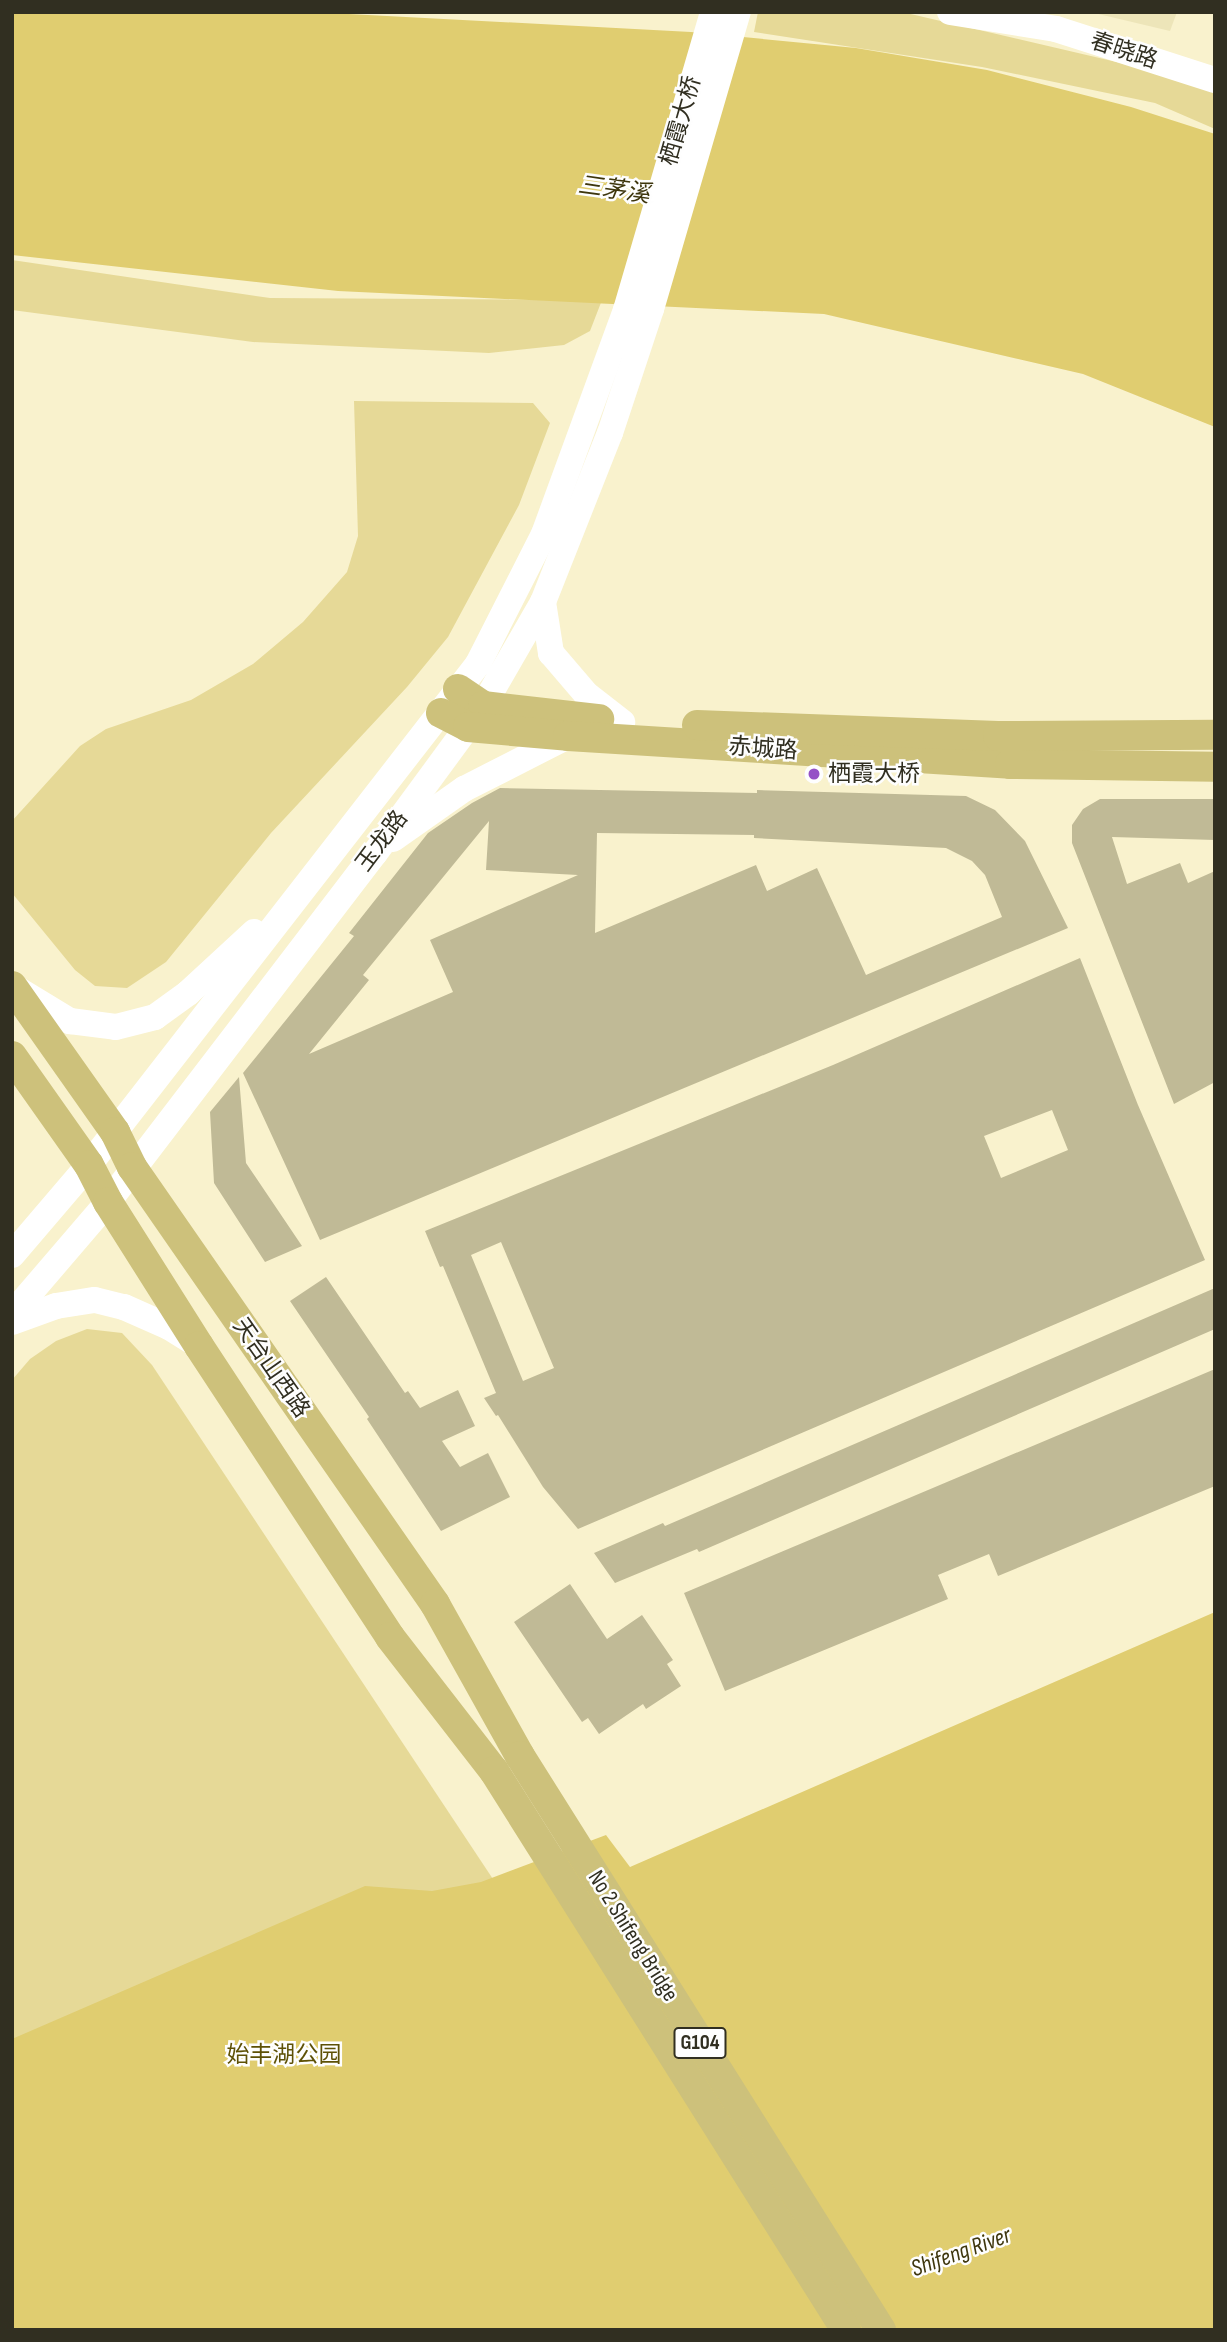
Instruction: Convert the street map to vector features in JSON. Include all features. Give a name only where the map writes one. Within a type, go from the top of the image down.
[{"type":"main road","name":"栖霞大桥","points":[[638,310],[713,12]]},
{"type":"main road","name":"栖霞大桥","points":[[638,310],[738,12]]},
{"type":"main road","name":"春晓路","points":[[950,12],[1056,29],[1215,80]]},
{"type":"main road","name":"玉龙路","points":[[12,1314],[108,1202],[132,1167],[375,853],[475,716],[543,602],[610,433],[638,310]]},
{"type":"main road","name":"玉龙路","points":[[12,1255],[89,1165],[478,664],[544,534],[638,310]]},
{"type":"main road","points":[[543,602],[551,653],[586,694],[622,722]]},
{"type":"main road","name":"赤城路","points":[[458,689],[475,716],[568,736],[1010,764],[1215,767]]},
{"type":"main road","name":"赤城路","points":[[441,713],[998,736],[1215,735]]},
{"type":"main road","points":[[375,853],[464,789],[568,736]]},
{"type":"main road","points":[[13,986],[70,1021],[116,1027],[155,1017],[188,993],[307,884]]},
{"type":"main road","name":"天台山西路","points":[[13,986],[115,1132],[132,1167],[435,1604],[520,1756]]},
{"type":"main road","name":"天台山西路","points":[[12,1056],[89,1165],[108,1202],[199,1346],[390,1637],[494,1771]]},
{"type":"main road","points":[[12,1322],[56,1306],[95,1300],[124,1307],[169,1326],[199,1346]]},
{"type":"main road","name":"No 2 Shifeng Bridge","points":[[520,1756],[881,2330]]},
{"type":"main road","name":"No 2 Shifeng Bridge","points":[[494,1771],[846,2330]]},
{"type":"shaded area","points":[[1090,12],[1177,12],[1170,31]]},
{"type":"green space","points":[[758,12],[902,12],[1215,85],[1215,129],[1155,103],[982,67],[754,32]]},
{"type":"green space","points":[[12,260],[270,298],[602,300],[590,331],[564,345],[489,353],[253,342],[12,310]]},
{"type":"green space","points":[[354,401],[533,403],[550,423],[519,505],[448,637],[407,687],[271,833],[166,962],[127,988],[95,986],[75,970],[12,893],[12,821],[80,746],[106,729],[191,700],[253,664],[303,622],[347,572],[358,536]]},
{"type":"green space","name":"始丰湖公园","points":[[87,1329],[122,1333],[152,1365],[792,2330],[12,2330],[12,1380],[30,1359],[56,1341]]},
{"type":"water","name":"三茅溪","points":[[12,12],[311,12],[691,32],[856,48],[987,70],[1131,107],[1215,134],[1215,427],[1083,374],[824,314],[338,291],[12,255]]},
{"type":"water","name":"Shifeng River","points":[[1215,1612],[1215,2330],[12,2330],[12,2039],[365,1886],[432,1891],[481,1882],[606,1835],[630,1867]]},
{"type":"building","points":[[500,788],[757,793],[757,790],[966,796],[995,810],[1025,841],[1068,928],[320,1240],[243,1073],[354,936],[349,933],[428,833],[472,803]],"holes":[[[489,821],[486,870],[578,875],[430,940],[453,992],[309,1054],[369,980],[363,975]],[[597,833],[754,835],[754,838],[946,848],[972,861],[985,875],[1002,917],[866,975],[817,868],[767,891],[756,865],[595,933]]]},
{"type":"building","points":[[1100,799],[1215,799],[1215,840],[1112,837],[1127,884],[1180,863],[1188,883],[1215,871],[1215,1082],[1174,1104],[1072,843],[1072,825],[1083,809]]},
{"type":"building","points":[[1080,958],[1138,1105],[1205,1260],[578,1529],[543,1487],[498,1415],[496,1416],[484,1398],[496,1393],[443,1266],[440,1267],[425,1231],[833,1065]],"holes":[[[1052,1110],[1068,1150],[1001,1178],[984,1136]],[[501,1242],[554,1368],[523,1381],[471,1255]]]},
{"type":"building","points":[[239,1077],[246,1163],[302,1246],[265,1262],[214,1183],[210,1112]]},
{"type":"building","points":[[326,1277],[405,1393],[408,1391],[420,1408],[458,1390],[475,1426],[442,1441],[460,1467],[488,1453],[510,1497],[441,1531],[367,1419],[369,1417],[290,1301]]},
{"type":"building","points":[[1215,1288],[1215,1329],[699,1552],[697,1549],[615,1583],[594,1553],[663,1523],[665,1526]]},
{"type":"building","points":[[1215,1369],[1215,1486],[998,1576],[989,1554],[938,1575],[948,1599],[725,1691],[684,1593]]},
{"type":"building","points":[[570,1584],[607,1639],[642,1615],[673,1660],[667,1664],[681,1686],[646,1709],[643,1704],[599,1734],[588,1718],[582,1722],[514,1622]]},
{"type":"place","name":"栖霞大桥","points":[[814,774]]}]
